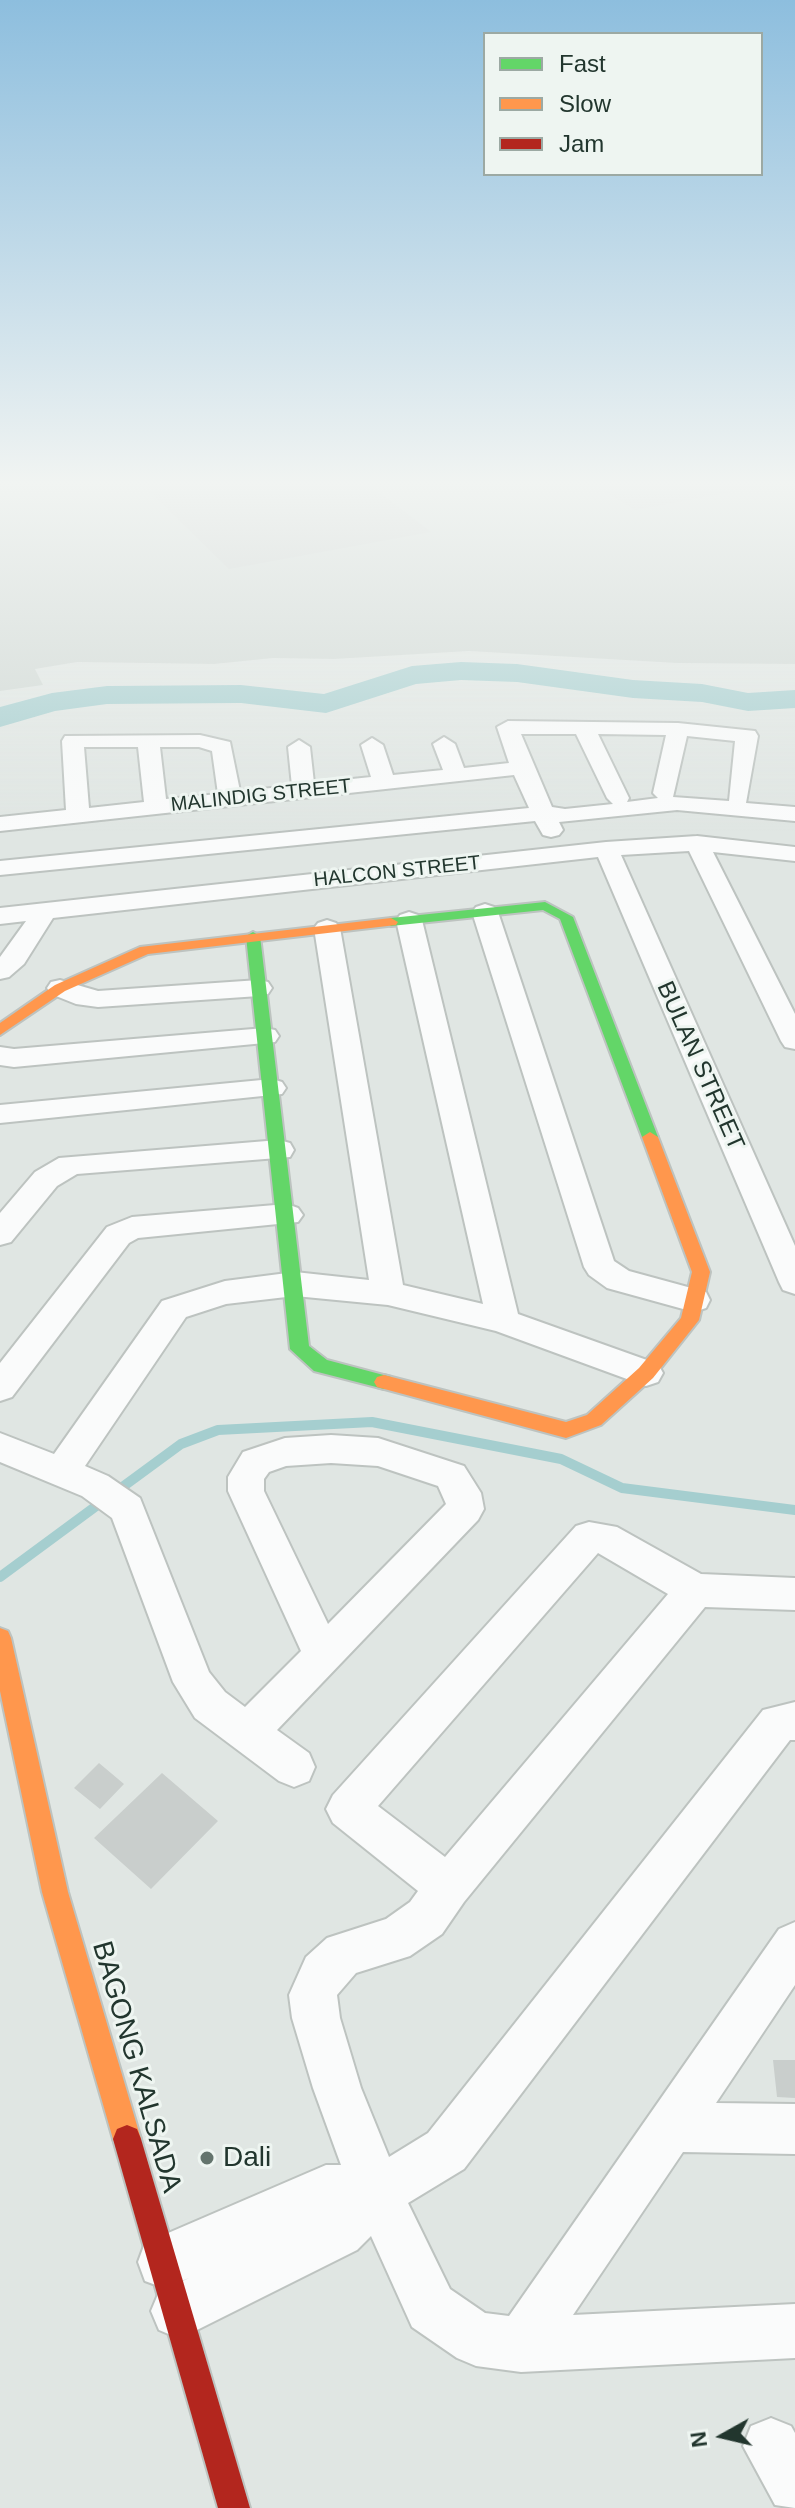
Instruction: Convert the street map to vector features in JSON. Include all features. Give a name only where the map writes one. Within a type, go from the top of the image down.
[{"type":"street","points":[[562,854],[522,768],[508,727],[678,729],[747,736],[738,798]]},
{"type":"street","points":[[584,728],[618,798]]},
{"type":"street","points":[[664,793],[678,729]]},
{"type":"street","points":[[148,740],[156,807]]},
{"type":"street","points":[[78,815],[73,741],[200,741],[222,747],[230,798]]},
{"type":"street","points":[[444,744],[456,775]]},
{"type":"street","points":[[372,745],[384,783]]},
{"type":"street","points":[[299,747],[304,791]]},
{"type":"street","name":"MALINDIG STREET","points":[[0,824],[522,768]]},
{"type":"street","points":[[544,813],[559,804],[664,793],[795,802]]},
{"type":"street","points":[[0,868],[544,813],[565,816],[677,803],[795,814]]},
{"type":"street","points":[[697,843],[795,1041]]},
{"type":"street","name":"HALCON STREET","points":[[0,916],[606,849],[697,843],[787,860]]},
{"type":"street","name":"BULAN STREET","points":[[606,849],[792,1263]]},
{"type":"street","points":[[0,1030],[60,988],[145,950],[253,936],[545,906],[566,917],[701,1272],[690,1320],[646,1373],[594,1420],[566,1430],[321,1366],[300,1349],[253,936]]},
{"type":"street","points":[[0,971],[15,958],[45,911]]},
{"type":"street","points":[[485,912],[600,1267],[618,1280],[694,1300]]},
{"type":"street","points":[[409,920],[503,1321]]},
{"type":"street","points":[[327,928],[388,1293]]},
{"type":"street","points":[[60,988],[98,999],[259,988]]},
{"type":"street","points":[[0,1056],[14,1058],[265,1036]]},
{"type":"street","points":[[0,1114],[272,1088]]},
{"type":"street","points":[[0,1234],[46,1179],[70,1165],[279,1150]]},
{"type":"street","points":[[0,1388],[118,1235],[132,1228],[287,1215]]},
{"type":"street","points":[[78,1479],[174,1309],[225,1293],[295,1284],[388,1293],[503,1321],[646,1373]]},
{"type":"street","points":[[0,1447],[78,1479],[127,1509],[193,1682],[210,1705],[294,1767]]},
{"type":"street","points":[[247,1732],[323,1656],[465,1509],[463,1493],[451,1476],[378,1452],[331,1449],[285,1452],[256,1462],[246,1477],[246,1491],[323,1656]]},
{"type":"street","points":[[448,1887],[348,1809],[589,1537],[604,1538],[695,1590],[795,1594]]},
{"type":"street","points":[[695,1590],[412,1930],[394,1940],[343,1954],[322,1973],[313,1995],[316,2018],[337,2088],[377,2193],[431,2308],[476,2339],[521,2345],[795,2331]]},
{"type":"street","name":"BAGONG KALSADA","points":[[0,1638],[55,1892],[234,2508]]},
{"type":"street","points":[[178,2311],[339,2232],[377,2193],[446,2151],[778,1723],[795,1721]]},
{"type":"street","points":[[521,2345],[670,2127],[788,1965]]},
{"type":"street","points":[[670,2127],[795,2129]]},
{"type":"street","points":[[164,2262],[326,2190],[377,2193]]},
{"type":"shaded area","points":[[0,599],[795,599],[795,664],[677,663],[469,651],[334,659],[273,658],[214,664],[77,662],[35,669],[43,685],[0,691]]},
{"type":"building","points":[[99,1763],[124,1784],[100,1809],[74,1788]]},
{"type":"building","points":[[162,1773],[218,1821],[151,1889],[94,1838]]},
{"type":"building","points":[[773,2060],[795,2060],[795,2098],[777,2097]]},
{"type":"waterway","points":[[0,717],[52,702],[107,695],[241,694],[326,704],[412,675],[461,671],[517,673],[633,689],[702,693],[748,702],[795,699]]},
{"type":"waterway","points":[[117,1491],[181,1444],[218,1430],[372,1422],[561,1459],[622,1488],[795,1510]]},
{"type":"waterway","points":[[0,1577],[103,1501]]},
{"type":"traffic: fast","points":[[391,922],[545,906],[566,917],[650,1137]]},
{"type":"traffic: fast","points":[[253,936],[300,1349],[321,1366],[384,1382]]},
{"type":"traffic: slow","points":[[0,1030],[60,988],[145,950],[391,922]]},
{"type":"traffic: slow","points":[[384,1382],[566,1430],[594,1420],[646,1373],[690,1320],[701,1272],[650,1137]]},
{"type":"traffic: slow","points":[[0,1638],[55,1892],[127,2139]]},
{"type":"traffic: jam","points":[[127,2139],[234,2508]]},
{"type":"place","name":"Dali","points":[[207,2158]]}]
